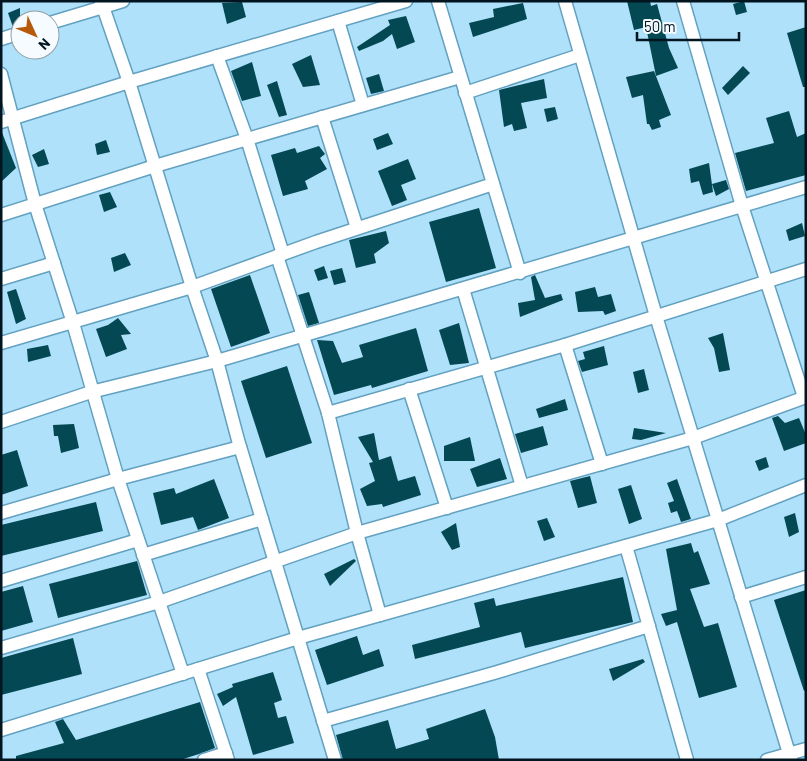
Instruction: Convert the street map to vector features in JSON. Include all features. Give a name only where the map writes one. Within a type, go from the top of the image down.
[{"type":"street","points":[[60,19],[102,4],[123,1]]},
{"type":"street","points":[[1,122],[129,82],[406,1]]},
{"type":"street","points":[[438,1],[520,273]]},
{"type":"street","points":[[564,1],[656,316],[790,757]]},
{"type":"street","points":[[1,648],[159,602],[357,533],[693,438],[805,397],[742,206],[684,1]]},
{"type":"street","points":[[102,4],[129,82],[192,287],[217,361],[240,447],[335,760]]},
{"type":"street","points":[[338,21],[363,106]]},
{"type":"street","points":[[465,93],[580,55]]},
{"type":"street","points":[[217,56],[247,139],[303,336],[328,413],[357,533],[380,615]]},
{"type":"street","points":[[1,74],[35,204],[73,323],[118,479],[183,674]]},
{"type":"street","points":[[1,215],[155,166],[460,77]]},
{"type":"street","points":[[322,117],[357,228]]},
{"type":"street","points":[[1,343],[192,287],[357,228],[493,184]]},
{"type":"street","points":[[1,422],[92,392],[217,361],[806,187]]},
{"type":"street","points":[[1,279],[54,263]]},
{"type":"street","points":[[328,413],[565,344],[806,269]]},
{"type":"street","points":[[463,289],[522,486]]},
{"type":"street","points":[[565,344],[602,464]]},
{"type":"street","points":[[409,389],[447,508]]},
{"type":"street","points":[[1,513],[118,479],[240,447]]},
{"type":"street","points":[[1,730],[298,638],[718,520],[806,485]]},
{"type":"street","points":[[143,555],[262,519]]},
{"type":"street","points":[[1,581],[138,540]]},
{"type":"street","points":[[626,546],[687,760]]},
{"type":"street","points":[[741,598],[806,577]]},
{"type":"street","points":[[323,721],[494,673],[649,626]]},
{"type":"street","points":[[198,669],[227,756],[204,760]]},
{"type":"street","points":[[767,760],[790,757],[806,749]]},
{"type":"building","points":[[627,1],[650,1],[651,6],[657,4],[669,48],[678,68],[656,76],[646,27],[634,30]]},
{"type":"building","points":[[744,1],[747,12],[736,15],[733,4]]},
{"type":"building","points":[[242,2],[246,17],[227,24],[222,3]]},
{"type":"building","points":[[523,3],[527,19],[473,37],[469,23],[494,17],[493,9]]},
{"type":"building","points":[[406,16],[415,42],[397,49],[392,34],[383,41],[359,51],[357,47],[390,25],[388,20]]},
{"type":"building","points":[[806,27],[806,87],[803,87],[787,33]]},
{"type":"building","points":[[311,55],[320,85],[303,87],[292,64]]},
{"type":"building","points":[[252,62],[261,96],[242,101],[231,71]]},
{"type":"building","points":[[743,66],[750,73],[728,95],[722,88]]},
{"type":"building","points":[[654,71],[671,115],[659,120],[661,127],[652,130],[649,124],[647,124],[643,95],[632,98],[626,77]]},
{"type":"building","points":[[379,74],[384,91],[371,94],[366,78]]},
{"type":"building","points":[[544,79],[547,98],[521,103],[527,128],[514,131],[512,124],[504,127],[499,90]]},
{"type":"building","points":[[277,81],[287,115],[279,117],[267,85]]},
{"type":"building","points":[[555,107],[558,119],[547,122],[544,109]]},
{"type":"building","points":[[789,111],[797,137],[806,133],[806,175],[746,191],[735,153],[774,143],[766,118]]},
{"type":"building","points":[[1,130],[16,168],[1,182]]},
{"type":"building","points":[[388,133],[393,144],[377,150],[373,139]]},
{"type":"building","points":[[106,140],[110,152],[97,155],[95,144]]},
{"type":"building","points":[[319,146],[325,154],[320,158],[327,169],[305,181],[308,189],[283,196],[271,155],[295,148],[297,153]]},
{"type":"building","points":[[44,149],[49,164],[38,167],[32,155]]},
{"type":"building","points":[[408,159],[416,179],[401,185],[407,200],[392,206],[378,171]]},
{"type":"building","points":[[709,163],[713,192],[703,195],[699,181],[691,183],[689,169]]},
{"type":"building","points":[[726,180],[729,189],[716,196],[712,184]]},
{"type":"building","points":[[110,192],[117,207],[104,212],[99,195]]},
{"type":"building","points":[[479,208],[496,268],[446,282],[429,222]]},
{"type":"building","points":[[802,223],[805,236],[789,241],[786,230]]},
{"type":"building","points":[[386,231],[389,243],[374,254],[376,263],[356,268],[349,240]]},
{"type":"building","points":[[125,253],[131,265],[114,272],[111,258]]},
{"type":"building","points":[[324,266],[328,278],[318,281],[314,270]]},
{"type":"building","points":[[342,268],[346,282],[334,285],[330,271]]},
{"type":"building","points":[[250,275],[270,333],[231,347],[211,289]]},
{"type":"building","points":[[535,275],[545,298],[561,294],[563,300],[520,317],[518,303],[535,300],[531,277]]},
{"type":"building","points":[[595,287],[598,297],[611,294],[616,311],[605,315],[603,311],[578,312],[575,292]]},
{"type":"building","points":[[16,289],[26,319],[16,324],[7,292]]},
{"type":"building","points":[[309,292],[319,323],[308,326],[298,295]]},
{"type":"building","points":[[118,318],[131,334],[121,335],[127,349],[106,357],[96,329],[108,325]]},
{"type":"building","points":[[459,323],[469,363],[450,365],[439,330]]},
{"type":"building","points":[[416,328],[428,371],[372,388],[371,385],[334,395],[317,340],[333,341],[342,363],[363,357],[359,345]]},
{"type":"building","points":[[723,333],[730,370],[719,372],[714,348],[708,338]]},
{"type":"building","points":[[48,345],[51,356],[28,362],[27,349]]},
{"type":"building","points":[[604,346],[608,365],[582,372],[578,361],[585,359],[583,352]]},
{"type":"building","points":[[287,366],[312,443],[266,458],[241,381]]},
{"type":"building","points":[[644,369],[649,390],[638,393],[633,372]]},
{"type":"building","points":[[565,399],[568,410],[539,418],[536,409]]},
{"type":"building","points":[[778,416],[785,423],[799,418],[806,435],[806,443],[784,451],[772,418]]},
{"type":"building","points":[[74,424],[79,448],[61,453],[58,436],[54,436],[53,425]]},
{"type":"building","points":[[543,426],[548,445],[521,453],[515,434]]},
{"type":"building","points":[[634,428],[666,433],[641,440],[632,439]]},
{"type":"building","points":[[374,433],[379,460],[391,456],[398,481],[415,476],[421,495],[383,507],[382,504],[367,506],[360,489],[375,481],[369,463],[373,462],[358,437]]},
{"type":"building","points":[[470,437],[475,461],[444,461],[444,446]]},
{"type":"building","points":[[17,450],[28,486],[1,495],[1,455]]},
{"type":"building","points":[[766,457],[769,467],[759,471],[755,461]]},
{"type":"building","points":[[500,458],[507,479],[477,487],[470,469]]},
{"type":"building","points":[[590,476],[597,503],[578,508],[570,481]]},
{"type":"building","points":[[214,479],[229,518],[198,530],[193,517],[161,525],[153,493],[174,488],[176,494]]},
{"type":"building","points":[[677,479],[691,519],[681,522],[677,511],[671,513],[668,503],[674,501],[667,483]]},
{"type":"building","points":[[631,485],[642,519],[629,524],[618,489]]},
{"type":"building","points":[[96,502],[103,531],[1,556],[1,525]]},
{"type":"building","points":[[795,513],[799,532],[789,537],[784,517]]},
{"type":"building","points":[[547,518],[555,537],[544,541],[537,521]]},
{"type":"building","points":[[456,523],[460,547],[452,550],[441,532]]},
{"type":"building","points":[[691,543],[694,553],[698,551],[710,584],[690,589],[704,627],[718,623],[737,687],[699,698],[677,622],[666,626],[661,614],[677,610],[666,549]]},
{"type":"building","points":[[354,559],[356,561],[330,586],[324,574]]},
{"type":"building","points":[[137,561],[147,595],[58,618],[49,584]]},
{"type":"building","points":[[623,577],[633,622],[525,648],[521,632],[415,659],[412,645],[480,627],[474,603],[494,598],[496,606]]},
{"type":"building","points":[[23,586],[33,622],[1,631],[1,592]]},
{"type":"building","points":[[806,590],[806,690],[804,691],[774,600]]},
{"type":"building","points":[[357,636],[363,655],[379,649],[384,666],[327,685],[315,650]]},
{"type":"building","points":[[73,638],[82,674],[1,695],[1,658]]},
{"type":"building","points":[[643,659],[645,662],[613,681],[609,669]]},
{"type":"building","points":[[273,672],[282,700],[274,703],[278,718],[286,716],[294,743],[253,755],[236,697],[223,706],[217,694],[233,687],[232,684]]},
{"type":"building","points":[[200,702],[215,748],[180,760],[16,760],[16,756],[64,743],[55,722],[63,719],[76,740]]},
{"type":"building","points":[[485,709],[495,737],[499,760],[343,760],[336,735],[388,720],[396,749],[429,739],[426,729]]}]
